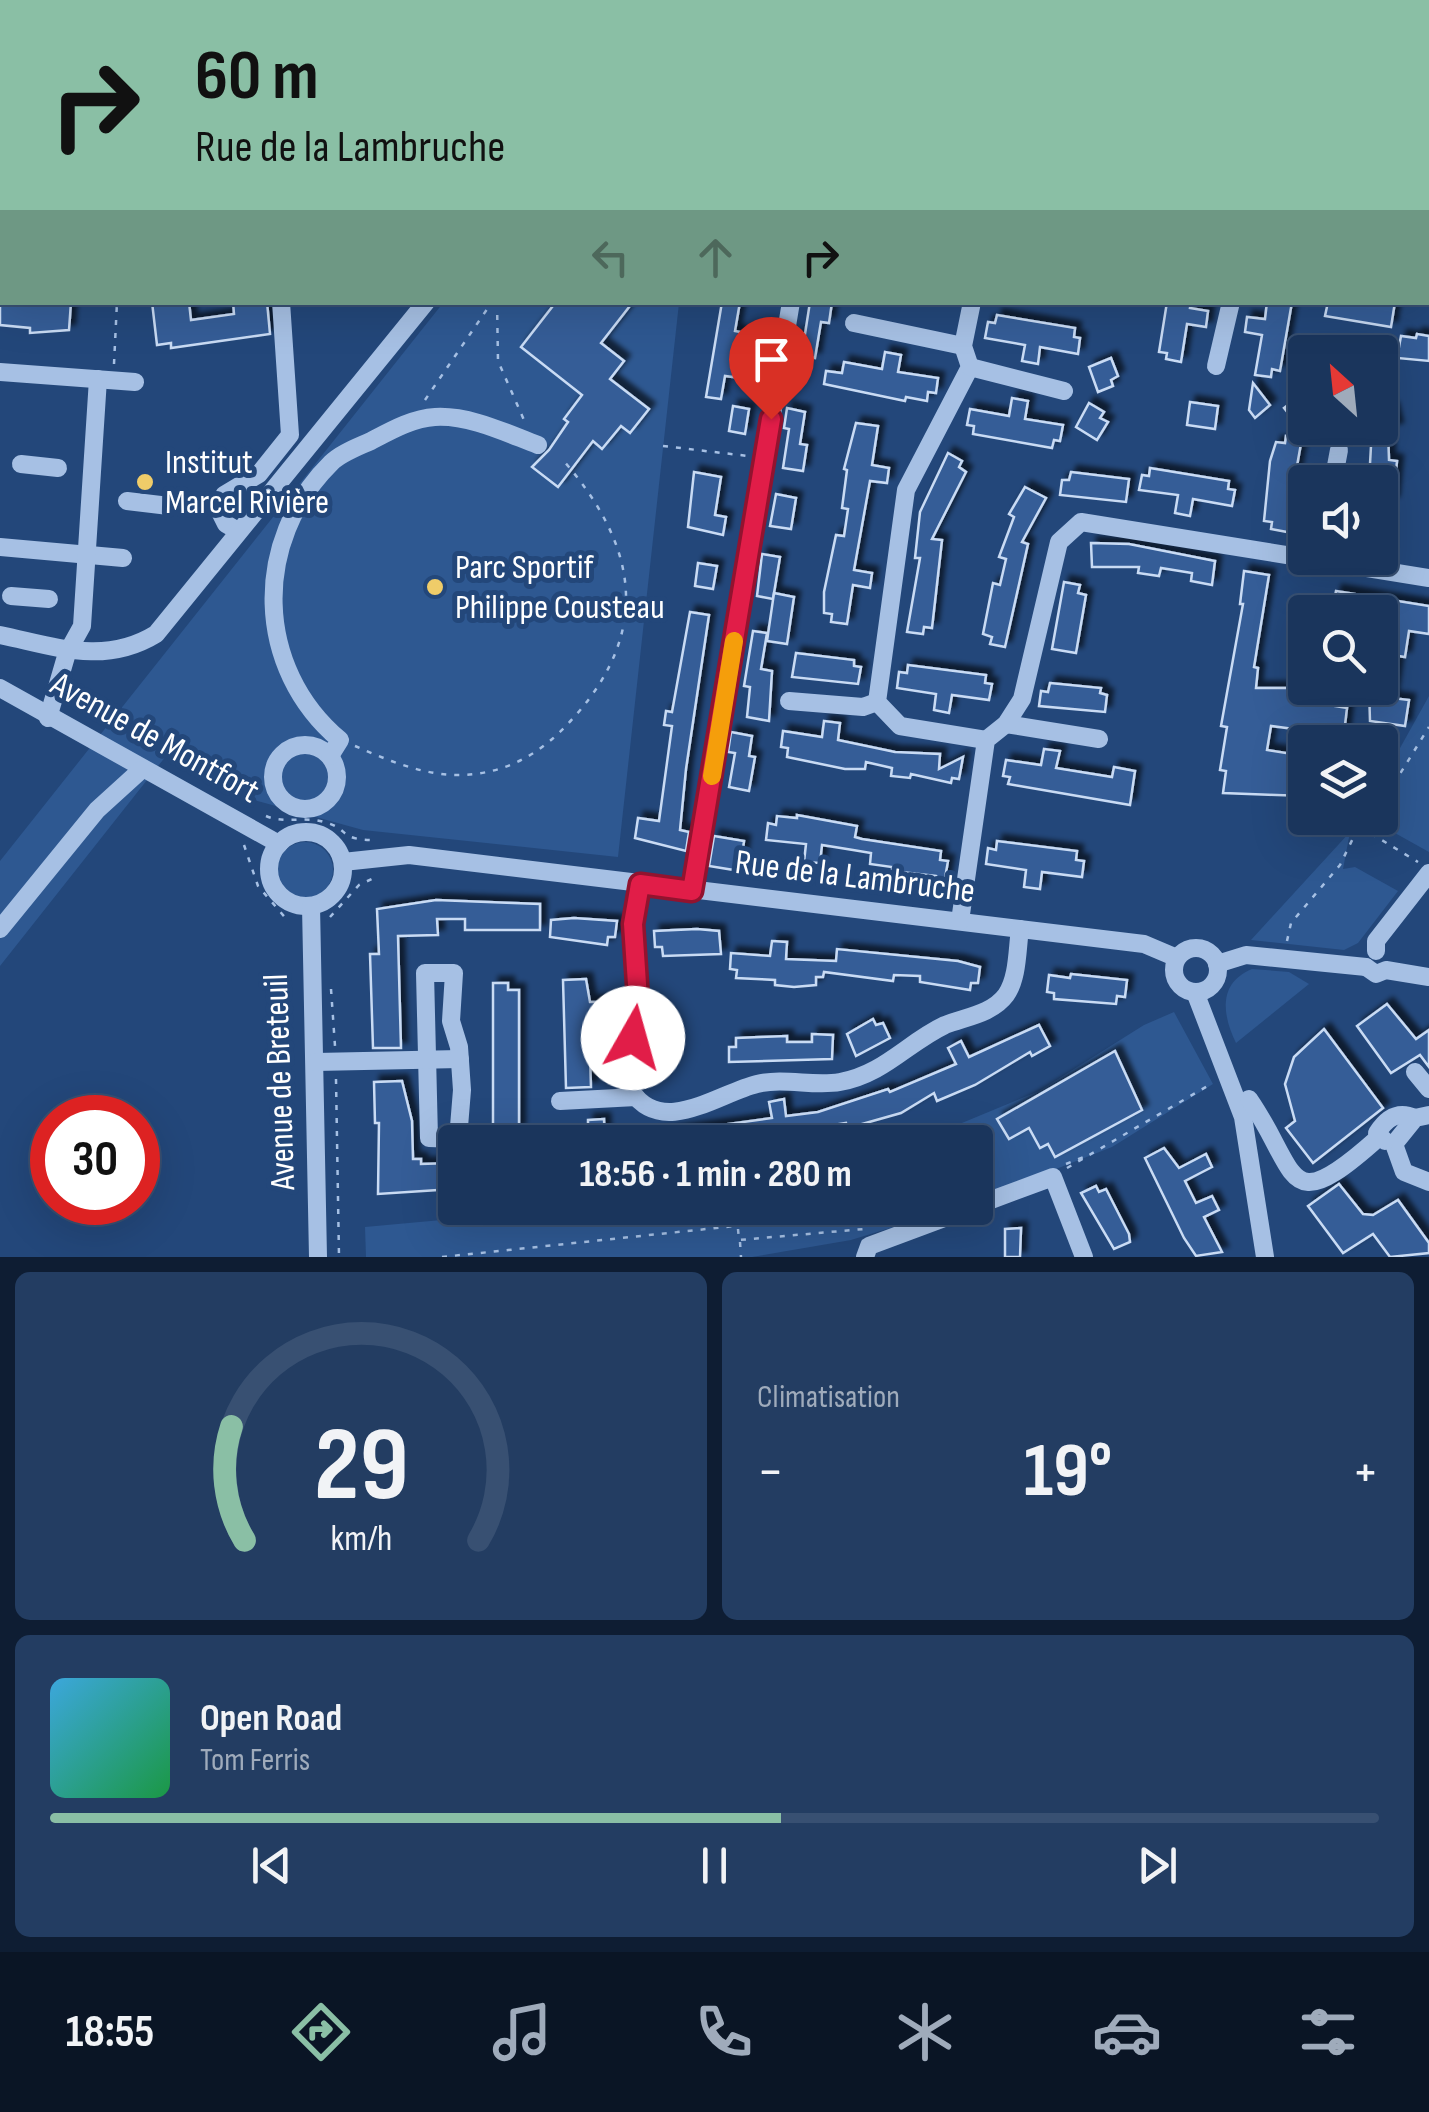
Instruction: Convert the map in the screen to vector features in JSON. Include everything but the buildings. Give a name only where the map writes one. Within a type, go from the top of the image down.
[{"type":"street","points":[[238,532],[226,524],[219,510],[224,495],[260,474],[290,436],[292,411],[280,305]]},
{"type":"street","points":[[0,635],[67,654],[140,644],[156,634],[424,305]]},
{"type":"street","points":[[692,891],[790,305]]},
{"type":"street","points":[[877,702],[906,490],[970,367],[964,346],[971,305]]},
{"type":"street","points":[[1216,366],[1229,305]]},
{"type":"street","points":[[854,323],[964,346]]},
{"type":"street","points":[[970,367],[1064,391]]},
{"type":"street","points":[[0,372],[135,382]]},
{"type":"street","points":[[48,718],[67,654],[82,626],[98,379]]},
{"type":"street","points":[[335,748],[300,744],[281,754],[272,774],[273,785],[285,803],[295,808],[316,807],[332,795],[338,775],[335,748],[293,682],[279,640],[270,592],[277,553],[300,501],[333,460],[395,428],[434,417],[476,422],[533,443]]},
{"type":"street","points":[[1336,465],[1339,450]]},
{"type":"street","points":[[21,464],[58,468]]},
{"type":"street","points":[[127,501],[169,506]]},
{"type":"street","points":[[960,921],[986,740],[1006,724],[1022,699],[1059,542],[1081,522],[1288,555]]},
{"type":"street","points":[[7,548],[123,558]]},
{"type":"street","points":[[1398,573],[1429,578]]},
{"type":"street","points":[[11,596],[48,598]]},
{"type":"street","name":"Avenue de Montfort","points":[[0,688],[140,770],[284,840]]},
{"type":"street","points":[[789,701],[863,708],[877,702]]},
{"type":"street","points":[[877,702],[900,726],[986,740]]},
{"type":"street","points":[[1006,724],[1099,739]]},
{"type":"street","points":[[0,928],[98,810],[140,770]]},
{"type":"street","points":[[284,840],[323,836],[339,851],[343,862],[340,886],[322,902],[298,905],[276,891],[269,867],[295,808]]},
{"type":"street","name":"Rue de la Lambruche","points":[[343,862],[409,855],[1144,944],[1178,958]]},
{"type":"street","points":[[1371,959],[1376,942],[1429,871]]},
{"type":"street","points":[[640,884],[632,948],[639,1014],[625,1060],[629,1090],[659,1111],[678,1111],[756,1084],[836,1083],[868,1075],[944,1026],[992,1008],[1005,996],[1013,980],[1020,930]]},
{"type":"street","name":"Avenue de Breteuil","points":[[310,906],[318,1257]]},
{"type":"street","points":[[1217,964],[1202,949],[1188,950],[1178,958],[1176,980],[1195,992],[1228,1074],[1247,1135],[1265,1257]]},
{"type":"street","points":[[1217,964],[1246,955],[1388,959],[1386,970],[1429,977]]},
{"type":"street","points":[[1195,992],[1214,984],[1217,964]]},
{"type":"street","points":[[425,973],[454,973],[452,1021],[460,1059],[458,1138],[429,1138],[426,1060],[425,973]]},
{"type":"street","points":[[316,1062],[460,1059]]},
{"type":"street","points":[[1415,1072],[1429,1090]]},
{"type":"street","points":[[560,1102],[636,1098]]},
{"type":"street","points":[[1249,1099],[1277,1142],[1280,1160],[1290,1175],[1310,1183],[1326,1180],[1386,1141]]},
{"type":"street","points":[[1422,1116],[1389,1118],[1386,1141],[1404,1172],[1429,1182]]},
{"type":"street","points":[[993,1200],[1053,1177],[1084,1257]]},
{"type":"street","points":[[865,1257],[869,1246],[926,1225]]},
{"type":"path","points":[[116,305],[116,314]]},
{"type":"path","points":[[429,391],[492,305]]},
{"type":"path","points":[[494,305],[498,361],[522,409],[533,443]]},
{"type":"path","points":[[663,446],[765,458]]},
{"type":"path","points":[[335,748],[432,772],[482,772],[512,767],[552,742],[592,697],[613,665],[627,626],[627,590],[611,531],[582,482],[562,459]]},
{"type":"path","points":[[1398,777],[1429,727]]},
{"type":"path","points":[[1283,957],[1292,924],[1340,865],[1355,835]]},
{"type":"path","points":[[1373,835],[1429,871]]},
{"type":"path","points":[[251,854],[258,886],[288,922]]},
{"type":"path","points":[[331,982],[340,1257]]},
{"type":"path","points":[[1053,1177],[1228,1074]]},
{"type":"path","points":[[442,1257],[763,1225]]},
{"type":"path","points":[[738,1228],[741,1257]]},
{"type":"path","points":[[740,1240],[859,1228],[894,1237]]},
{"type":"path","points":[[549,1247],[550,1257]]},
{"type":"shaded area","name":"Parc Sportif Philippe Cousteau","points":[[441,305],[679,305],[618,857],[363,830],[247,798],[166,756],[0,966],[0,861]]},
{"type":"shaded area","points":[[1429,696],[1429,852],[1398,835],[1398,752]]},
{"type":"shaded area","points":[[1347,835],[1343,869],[1355,867],[1398,891],[1358,943],[1344,950],[1251,940]]},
{"type":"shaded area","points":[[305,842],[325,850],[333,870],[325,890],[305,898],[285,890],[277,870],[285,850]]},
{"type":"shaded area","points":[[1252,969],[1289,972],[1309,984],[1236,1043],[1226,1000],[1233,982]]},
{"type":"shaded area","points":[[1174,1012],[1213,1084],[1112,1147],[993,1194],[993,1125],[957,1125],[1039,1091],[1144,1025]]},
{"type":"shaded area","points":[[438,1220],[438,1225],[900,1225],[851,1240],[752,1257],[366,1257],[365,1227]]},
{"type":"slow traffic","points":[[712,776],[734,641]]},
{"type":"place","name":"Institut Marcel Rivière","points":[[145,482]]},
{"type":"place","name":"Parc Sportif Philippe Cousteau","points":[[435,587]]},
{"type":"route","points":[[633,1038],[639,1014],[633,924],[640,884],[692,891],[771,419]]}]
